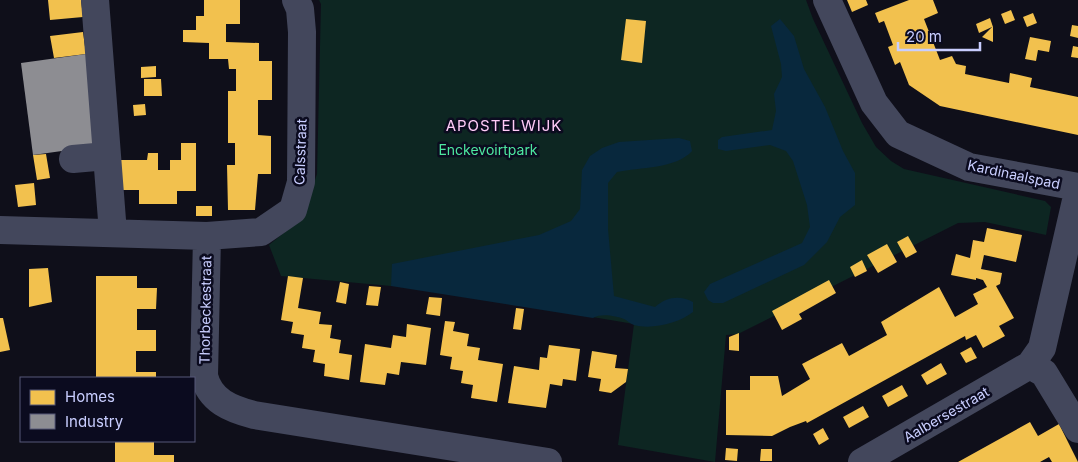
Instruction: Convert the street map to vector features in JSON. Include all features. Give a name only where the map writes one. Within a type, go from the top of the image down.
[{"type":"street","points":[[95,0],[113,233]]},
{"type":"street","name":"Calsstraat","points":[[207,236],[262,232],[293,210],[301,182],[302,32],[300,10],[296,0]]},
{"type":"street","name":"Kardinaalspad","points":[[827,0],[874,103],[898,134],[969,167],[1078,187]]},
{"type":"street","points":[[73,159],[107,156]]},
{"type":"street","name":"Aalbersestraat","points":[[862,462],[1030,365],[1042,348],[1078,192]]},
{"type":"street","name":"Thorbeckestraat","points":[[0,230],[207,236],[204,376],[214,396],[222,402],[235,410],[254,415],[548,462]]},
{"type":"street","points":[[1030,365],[1044,373],[1078,429]]},
{"type":"green space","name":"Enckevoirtpark","points":[[319,0],[806,0],[813,19],[862,123],[876,147],[891,161],[904,169],[1045,201],[1051,207],[1046,235],[985,222],[958,223],[738,334],[726,335],[715,462],[618,445],[634,324],[391,283],[391,286],[281,276],[269,245],[302,218],[317,174],[321,4]]},
{"type":"water","points":[[780,19],[794,36],[804,69],[825,107],[843,151],[855,173],[855,205],[840,217],[827,242],[804,265],[723,303],[713,303],[708,300],[704,292],[710,284],[802,243],[810,227],[807,205],[793,161],[786,151],[770,145],[726,151],[718,149],[718,140],[722,137],[772,130],[776,111],[774,94],[782,77],[781,64],[771,26]]},
{"type":"water","points":[[679,138],[690,141],[692,151],[685,157],[667,164],[617,172],[608,183],[608,229],[614,296],[655,307],[669,299],[683,298],[693,302],[693,312],[687,316],[673,322],[649,327],[633,324],[613,316],[604,315],[593,318],[391,286],[392,264],[539,235],[571,221],[580,209],[582,170],[590,156],[602,148],[619,142]]},
{"type":"building: Homes","points":[[48,0],[81,0],[83,17],[50,20]]},
{"type":"building: Homes","points":[[204,0],[240,0],[240,24],[226,24],[226,42],[259,43],[259,61],[272,61],[272,100],[258,100],[258,135],[271,136],[271,174],[258,174],[255,210],[228,210],[227,165],[235,165],[235,143],[228,143],[228,91],[236,91],[236,69],[229,69],[228,59],[209,59],[209,43],[183,42],[183,30],[196,30],[196,16],[204,16]]},
{"type":"building: Homes","points":[[847,0],[866,0],[868,5],[852,12]]},
{"type":"building: Homes","points":[[909,0],[933,0],[938,13],[924,19],[940,60],[952,56],[956,64],[966,66],[965,74],[1009,83],[1010,73],[1032,78],[1030,87],[1078,97],[1078,135],[940,106],[909,85],[900,62],[895,65],[888,47],[893,45],[884,21],[879,23],[875,13]]},
{"type":"building: Homes","points":[[1011,10],[1015,20],[1005,24],[1001,14]]},
{"type":"building: Homes","points":[[1033,13],[1037,23],[1027,27],[1023,17]]},
{"type":"building: Homes","points":[[990,18],[993,27],[993,42],[982,37],[992,27],[979,33],[976,24]]},
{"type":"building: Homes","points":[[626,19],[646,21],[642,63],[621,60]]},
{"type":"building: Homes","points":[[1072,25],[1078,26],[1078,38],[1070,36]]},
{"type":"building: Homes","points":[[83,32],[86,54],[54,58],[50,36]]},
{"type":"building: Homes","points":[[1030,37],[1051,41],[1049,52],[1038,50],[1036,61],[1025,59]]},
{"type":"building: Homes","points":[[1073,46],[1078,47],[1078,58],[1071,57]]},
{"type":"building: Homes","points":[[156,66],[156,77],[141,78],[141,67]]},
{"type":"building: Homes","points":[[144,79],[161,79],[162,96],[144,96]]},
{"type":"building: Homes","points":[[145,104],[146,115],[134,116],[133,105]]},
{"type":"building: Homes","points":[[181,143],[196,143],[196,191],[177,191],[177,204],[139,204],[139,190],[121,190],[121,160],[147,160],[148,153],[158,153],[158,170],[170,170],[170,160],[181,160]]},
{"type":"building: Homes","points":[[46,154],[50,178],[37,180],[33,155]]},
{"type":"building: Homes","points":[[34,183],[36,205],[18,207],[15,185]]},
{"type":"building: Homes","points":[[196,206],[212,206],[212,216],[196,216]]},
{"type":"building: Homes","points":[[987,228],[1022,235],[1016,262],[984,255],[981,269],[1002,273],[1000,284],[996,286],[1014,318],[999,326],[1005,336],[983,348],[976,335],[966,340],[965,336],[807,423],[806,421],[772,436],[726,435],[726,390],[750,390],[750,376],[778,376],[782,396],[810,379],[802,364],[842,343],[849,356],[887,335],[881,322],[939,287],[955,317],[978,304],[973,294],[987,287],[983,280],[951,275],[956,254],[970,258],[973,240],[984,242]]},
{"type":"building: Homes","points":[[908,236],[917,252],[906,258],[897,242]]},
{"type":"building: Homes","points":[[887,244],[897,262],[878,273],[867,255]]},
{"type":"building: Homes","points":[[862,260],[867,271],[855,277],[850,267]]},
{"type":"building: Homes","points":[[48,268],[52,302],[29,307],[29,269]]},
{"type":"building: Homes","points":[[96,276],[137,276],[137,288],[157,288],[156,309],[137,309],[137,330],[156,330],[156,351],[136,351],[136,372],[156,372],[156,377],[96,377]]},
{"type":"building: Homes","points":[[288,276],[303,278],[298,308],[321,312],[319,324],[332,325],[330,338],[341,340],[339,353],[352,355],[349,380],[324,376],[325,364],[313,362],[315,350],[302,348],[304,335],[291,333],[293,322],[281,320]]},
{"type":"building: Homes","points":[[829,280],[836,293],[799,314],[802,319],[782,330],[772,311]]},
{"type":"building: Homes","points":[[340,282],[349,284],[346,304],[336,302]]},
{"type":"building: Homes","points":[[369,286],[381,287],[378,306],[366,305]]},
{"type":"building: Homes","points":[[429,297],[442,298],[440,316],[426,314]]},
{"type":"building: Homes","points":[[516,308],[524,309],[521,330],[513,329]]},
{"type":"building: Homes","points":[[0,318],[3,318],[10,350],[0,352]]},
{"type":"building: Homes","points":[[445,321],[455,322],[453,331],[469,334],[467,346],[480,348],[478,360],[503,364],[497,402],[471,398],[473,385],[461,383],[463,371],[450,369],[452,357],[440,355]]},
{"type":"building: Homes","points":[[407,324],[431,328],[426,365],[401,362],[399,375],[387,373],[385,385],[360,382],[365,344],[391,348],[393,335],[406,337]]},
{"type":"building: Homes","points":[[739,333],[739,351],[729,350],[729,337]]},
{"type":"building: Homes","points":[[549,345],[580,349],[576,381],[563,379],[562,386],[550,384],[546,408],[508,403],[514,366],[539,370],[540,357],[547,358]]},
{"type":"building: Homes","points":[[971,347],[977,358],[966,363],[960,353]]},
{"type":"building: Homes","points":[[592,351],[617,355],[615,368],[628,369],[626,382],[611,393],[599,391],[601,379],[588,377]]},
{"type":"building: Homes","points":[[941,363],[947,374],[927,385],[921,375]]},
{"type":"building: Homes","points":[[902,385],[908,396],[888,407],[882,396]]},
{"type":"building: Homes","points":[[863,406],[869,417],[849,428],[843,417]]},
{"type":"building: Homes","points":[[1030,422],[1038,436],[1059,424],[1078,462],[1052,462],[1049,457],[1040,462],[958,462]]},
{"type":"building: Homes","points":[[823,428],[829,439],[819,445],[813,434]]},
{"type":"building: Homes","points":[[115,442],[154,442],[154,455],[174,455],[174,462],[115,462]]},
{"type":"building: Homes","points":[[726,448],[738,449],[737,461],[725,460]]},
{"type":"building: Homes","points":[[761,449],[772,449],[772,461],[760,461]]},
{"type":"building: Industry","points":[[86,54],[98,146],[33,155],[21,63]]},
{"type":"district","name":"APOSTELWIJK","points":[[504,125]]}]
